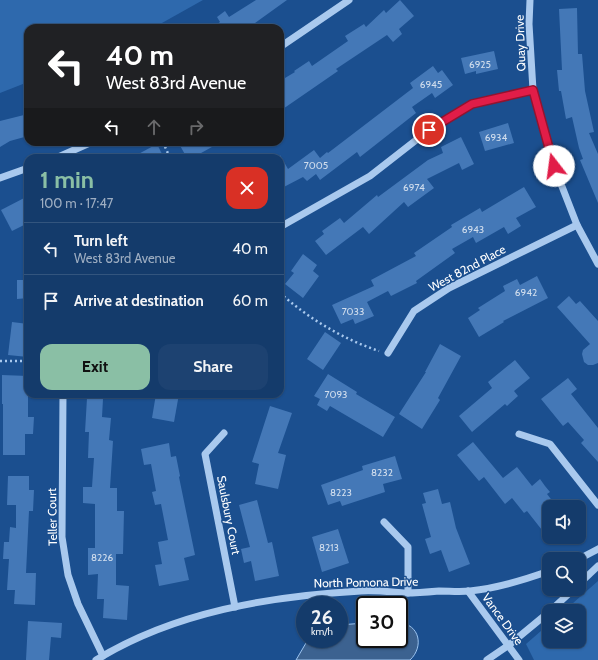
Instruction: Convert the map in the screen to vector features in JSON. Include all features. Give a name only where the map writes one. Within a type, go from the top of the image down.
[{"type":"street","points":[[284,44],[349,0]]},
{"type":"street","name":"Quay Drive","points":[[530,0],[529,24],[533,90],[554,166],[577,224],[598,264]]},
{"type":"street","points":[[284,225],[370,176],[429,130],[472,104],[533,90]]},
{"type":"street","points":[[65,154],[83,146]]},
{"type":"street","points":[[0,178],[24,169]]},
{"type":"street","name":"West 82nd Place","points":[[388,354],[414,311],[449,288],[577,224]]},
{"type":"street","name":"Teller Court","points":[[63,398],[62,537],[68,575],[78,604],[103,656]]},
{"type":"street","name":"Saulsbury Court","points":[[224,433],[206,454],[235,607]]},
{"type":"street","points":[[518,434],[550,444],[598,505]]},
{"type":"street","points":[[384,522],[408,547],[408,593]]},
{"type":"street","points":[[586,555],[598,549]]},
{"type":"street","points":[[586,577],[598,566]]},
{"type":"street","name":"North Pomona Drive","points":[[96,660],[141,637],[167,626],[235,607],[301,595],[362,591],[408,593],[468,591],[505,585],[542,573]]},
{"type":"street","name":"Vance Drive","points":[[468,591],[519,660]]},
{"type":"street","points":[[557,604],[566,596]]},
{"type":"street","points":[[487,660],[509,645],[542,617]]},
{"type":"path","points":[[284,297],[295,307],[322,324],[360,344],[388,354]]},
{"type":"path","points":[[0,361],[24,360]]},
{"type":"shaded area","points":[[0,0],[203,0],[160,24],[24,24],[24,84],[0,93]]},
{"type":"shaded area","points":[[598,581],[598,660],[534,660],[526,644],[542,630],[542,648],[586,648],[586,604],[572,604],[581,596],[586,596],[586,592]]},
{"type":"shaded area","points":[[348,624],[356,624],[356,648],[408,648],[408,625],[412,627],[418,637],[417,649],[410,660],[296,660],[303,648],[348,648]]},
{"type":"building","points":[[256,0],[287,0],[256,24],[217,24],[220,22],[217,17],[225,11],[229,17]]},
{"type":"building","points":[[400,0],[414,16],[399,29],[402,34],[393,42],[387,35],[336,69],[338,71],[284,108],[284,79],[309,61],[312,66],[348,41],[345,36],[364,24],[366,27],[384,10],[386,13]]},
{"type":"building","points":[[577,8],[578,54],[582,54],[585,91],[594,132],[589,133],[598,154],[598,203],[580,160],[583,159],[572,117],[566,119],[561,91],[559,91],[557,70],[562,70],[559,9]]},
{"type":"building","points":[[494,51],[498,69],[476,74],[476,71],[465,74],[461,58]]},
{"type":"building","points":[[433,66],[438,73],[442,70],[453,85],[435,98],[432,93],[412,107],[416,113],[360,157],[357,152],[320,180],[316,174],[307,181],[303,177],[284,187],[284,162],[288,169],[314,150],[320,158],[327,152],[328,153],[413,88],[410,83]]},
{"type":"building","points":[[24,115],[24,137],[10,141],[0,147],[0,121]]},
{"type":"building","points":[[508,123],[514,143],[485,151],[479,132]]},
{"type":"building","points":[[461,137],[474,164],[462,170],[459,163],[427,179],[434,188],[408,207],[404,202],[369,234],[363,227],[326,255],[315,241],[324,234],[322,231],[340,218],[344,223],[377,195],[378,197],[428,160],[443,153],[441,147]]},
{"type":"building","points":[[153,146],[158,146],[162,154],[138,154]]},
{"type":"building","points":[[180,146],[214,146],[199,154],[185,154]]},
{"type":"building","points":[[524,187],[536,207],[516,218],[521,226],[508,234],[504,227],[476,243],[473,237],[452,249],[455,253],[416,281],[417,283],[391,296],[388,291],[367,302],[374,316],[355,324],[353,319],[341,324],[332,305],[374,286],[371,280],[416,256],[414,253],[452,227],[451,225],[480,208],[482,212]]},
{"type":"building","points":[[24,198],[24,225],[12,231],[1,210]]},
{"type":"building","points":[[303,254],[317,265],[313,271],[319,276],[303,298],[285,284],[294,273],[291,271]]},
{"type":"building","points":[[537,276],[548,298],[503,321],[504,322],[479,337],[468,318],[480,310],[478,308],[505,291],[503,286],[517,279],[520,285]]},
{"type":"building","points":[[17,280],[24,280],[24,298],[17,299]]},
{"type":"building","points":[[569,296],[576,304],[580,301],[598,321],[598,363],[593,365],[588,365],[584,362],[582,354],[583,350],[590,344],[557,307]]},
{"type":"building","points":[[12,322],[24,324],[24,357],[8,355]]},
{"type":"building","points":[[325,332],[341,343],[323,370],[307,359]]},
{"type":"building","points":[[440,344],[461,356],[438,398],[440,400],[422,429],[399,414],[426,372]]},
{"type":"building","points":[[515,360],[530,378],[514,391],[518,396],[507,406],[505,404],[472,432],[459,416],[492,388],[488,382]]},
{"type":"building","points":[[328,374],[357,392],[356,394],[395,417],[383,437],[330,406],[327,411],[317,405],[320,399],[314,396]]},
{"type":"building","points":[[2,375],[24,376],[24,398],[28,398],[28,417],[34,417],[33,434],[25,434],[25,455],[3,455]]},
{"type":"building","points":[[568,378],[577,389],[571,394],[598,428],[598,462],[581,443],[584,440],[568,422],[563,426],[541,399]]},
{"type":"building","points":[[87,398],[103,399],[102,417],[111,418],[109,440],[113,441],[110,488],[117,488],[117,511],[124,511],[123,554],[116,554],[116,585],[129,586],[127,620],[103,618],[104,599],[97,599],[98,574],[88,575],[88,548],[95,548],[95,504],[83,503],[83,487],[92,487],[94,458],[88,458],[89,432],[85,432]]},
{"type":"building","points":[[155,398],[178,398],[174,422],[152,418]]},
{"type":"building","points":[[270,406],[292,413],[278,453],[286,455],[278,489],[255,484],[259,464],[252,462]]},
{"type":"building","points":[[473,442],[503,478],[517,467],[532,486],[540,479],[550,492],[547,494],[552,500],[542,500],[542,530],[527,511],[524,513],[512,498],[505,504],[484,477],[479,481],[457,455]]},
{"type":"building","points":[[169,443],[171,457],[176,456],[195,555],[184,558],[189,580],[159,586],[155,565],[162,564],[158,542],[168,540],[161,504],[155,505],[152,492],[156,491],[151,464],[144,465],[141,449]]},
{"type":"building","points":[[395,456],[402,479],[383,484],[385,492],[342,506],[340,501],[328,505],[321,485],[363,470],[362,466]]},
{"type":"building","points":[[8,476],[29,476],[29,490],[34,490],[33,511],[29,511],[26,573],[36,573],[35,605],[14,604],[15,590],[7,590],[9,559],[3,559],[4,542],[9,542],[10,527],[16,528],[16,505],[7,505]]},
{"type":"building","points":[[438,489],[442,504],[450,502],[456,528],[470,564],[449,572],[441,550],[430,554],[425,539],[431,537],[422,504],[426,503],[423,493]]},
{"type":"building","points":[[257,500],[268,543],[272,542],[279,576],[255,581],[251,561],[244,563],[241,549],[250,547],[239,505]]},
{"type":"building","points":[[338,529],[349,563],[322,572],[312,537]]},
{"type":"building","points":[[28,621],[62,623],[61,638],[51,637],[49,660],[26,660]]},
{"type":"route","points":[[429,130],[472,104],[533,90],[554,166]]}]
